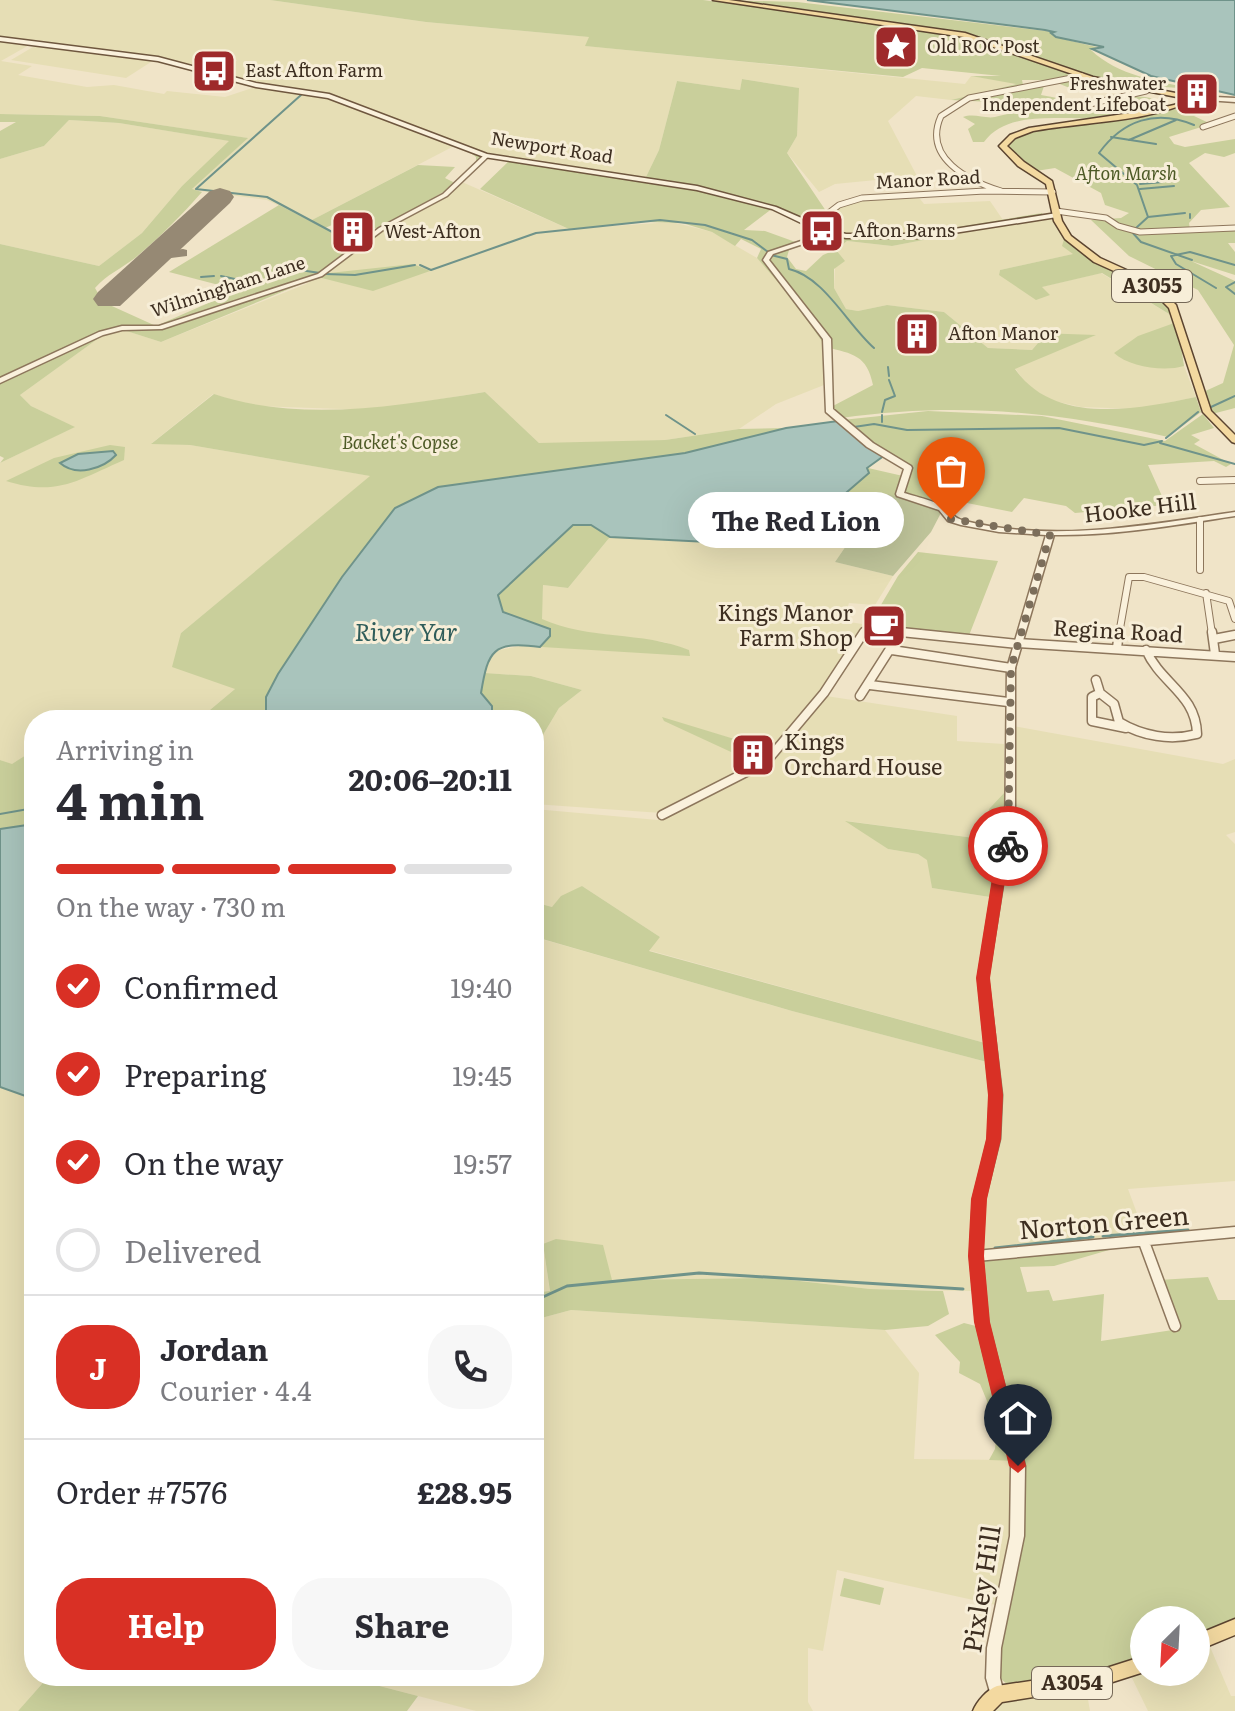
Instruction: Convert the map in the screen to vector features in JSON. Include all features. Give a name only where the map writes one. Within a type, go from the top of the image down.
[{"type":"main road","points":[[716,0],[965,35],[1082,76],[1194,98]]},
{"type":"main road","name":"Newport Road","points":[[0,39],[158,59],[256,85],[329,96],[486,156],[697,188],[774,208],[831,233],[867,238],[906,238],[1057,213]]},
{"type":"main road","points":[[1053,192],[1049,183],[1021,164],[1003,146],[1006,138],[1037,126],[1094,122],[1172,109],[1194,98]]},
{"type":"main road","name":"A3055","points":[[1053,192],[1062,228],[1078,246],[1097,260],[1150,284],[1173,307],[1207,412],[1235,440]]},
{"type":"main road","points":[[1210,1637],[1235,1627]]},
{"type":"main road","name":"A3054","points":[[997,1694],[1097,1679],[1130,1668]]},
{"type":"main road","points":[[982,1711],[997,1694]]},
{"type":"street","points":[[987,189],[950,165],[935,131],[938,117],[952,104],[969,98],[1082,76]]},
{"type":"street","points":[[1077,107],[1146,91]]},
{"type":"street","points":[[1194,98],[1235,100]]},
{"type":"street","points":[[1203,127],[1235,116]]},
{"type":"street","name":"Wilmingham Lane","points":[[0,381],[101,333],[122,328],[160,328],[320,275],[373,235],[445,195],[486,156]]},
{"type":"street","name":"Manor Road","points":[[813,225],[853,200],[987,189],[1053,192]]},
{"type":"street","points":[[1057,213],[1082,211],[1138,232],[1235,228]]},
{"type":"street","name":"Hooke Hill","points":[[831,233],[770,253],[765,258],[827,339],[827,402],[852,430],[908,468],[900,494],[942,508],[947,515],[970,525],[1050,535],[1118,533],[1235,514]]},
{"type":"street","points":[[1198,481],[1235,480]]},
{"type":"street","points":[[1200,520],[1200,570]]},
{"type":"street","name":"Pixley Hill","points":[[997,1694],[993,1678],[994,1648],[1017,1536],[1018,1466],[982,1322],[976,1256],[979,1199],[994,1139],[996,1095],[983,978],[1001,866],[1010,839],[1008,702],[1011,668],[1050,535]]},
{"type":"street","points":[[1117,648],[1125,586],[1129,577],[1144,577],[1229,601],[1235,619]]},
{"type":"street","points":[[1206,593],[1215,654]]},
{"type":"street","name":"Regina Road","points":[[662,815],[766,762],[824,693],[866,629],[1018,643],[1235,657]]},
{"type":"street","points":[[1214,639],[1235,635]]},
{"type":"street","points":[[860,696],[870,685],[897,638]]},
{"type":"street","points":[[892,650],[1011,668]]},
{"type":"street","points":[[1100,693],[1092,697],[1092,721],[1184,738],[1197,734],[1199,716],[1193,703],[1151,667],[1146,650]]},
{"type":"street","points":[[1096,680],[1100,693],[1111,698],[1119,712],[1119,722],[1128,729]]},
{"type":"street","points":[[870,685],[1008,702]]},
{"type":"street","name":"Norton Green","points":[[976,1256],[1235,1232]]},
{"type":"street","points":[[1144,1242],[1175,1326]]},
{"type":"shaded area","points":[[0,0],[270,0],[426,22],[590,37],[586,46],[965,84],[971,76],[1018,83],[951,100],[916,96],[888,121],[917,176],[835,184],[819,192],[787,153],[797,136],[798,88],[742,79],[740,90],[677,81],[659,150],[646,177],[493,156],[456,145],[310,221],[267,200],[191,190],[247,138],[100,116],[0,114],[0,40],[31,44],[1,61],[32,66],[18,75],[87,87],[114,85],[164,94],[167,91],[225,97],[258,86],[338,98],[224,75],[237,60],[227,59],[215,72],[159,59],[0,38]]},
{"type":"shaded area","points":[[38,44],[154,60],[126,78],[11,60]]},
{"type":"shaded area","points":[[69,120],[119,123],[230,141],[182,186],[142,233],[99,266],[0,244],[0,159],[44,146]]},
{"type":"shaded area","points":[[462,182],[569,229],[672,222],[712,232],[757,258],[772,271],[824,341],[824,385],[776,404],[739,429],[665,440],[593,443],[539,443],[485,392],[372,410],[251,406],[213,394],[152,443],[190,445],[371,476],[181,633],[235,689],[210,710],[24,710],[24,757],[12,765],[0,760],[0,463],[74,427],[31,406],[20,395],[104,334],[124,330],[161,342],[306,284],[383,230],[446,196]]},
{"type":"shaded area","points":[[917,195],[924,204],[990,201],[1003,220],[905,236],[854,235],[817,225],[841,206],[861,199]]},
{"type":"shaded area","points":[[1044,217],[1054,220],[1074,254],[1000,270],[999,275],[1041,287],[1101,273],[1174,317],[1184,366],[1196,397],[1138,409],[1081,407],[1050,400],[1026,384],[1015,368],[1093,336],[1039,334],[1038,343],[1032,350],[988,348],[944,312],[887,305],[858,311],[846,309],[834,288],[836,250],[847,241],[892,246]]},
{"type":"shaded area","points":[[789,533],[848,543],[835,562],[893,576],[875,605],[849,603],[843,621],[862,624],[863,629],[822,692],[774,751],[662,718],[763,767],[826,696],[957,716],[957,741],[1004,744],[1004,793],[989,809],[982,839],[847,821],[888,849],[918,854],[928,860],[932,888],[990,897],[976,978],[985,1043],[648,950],[660,937],[582,886],[552,907],[544,905],[544,810],[658,820],[665,817],[661,813],[544,805],[544,733],[559,708],[582,690],[531,676],[484,673],[487,660],[494,651],[525,645],[689,655],[688,650],[664,642],[562,629],[541,619],[543,585],[568,588],[610,537],[708,542]]},
{"type":"shaded area","points":[[1013,726],[1223,764],[1235,759],[1235,832],[1226,835],[1235,844],[1235,1181],[1128,1189],[1145,1235],[981,1251],[985,1202],[1000,1141],[1001,1095],[989,978],[1005,867],[1015,840]]},
{"type":"shaded area","points":[[544,940],[792,1011],[987,1062],[990,1094],[988,1138],[973,1198],[971,1291],[870,1289],[773,1278],[612,1280],[544,1245]]},
{"type":"shaded area","points":[[0,1087],[24,1095],[24,1686],[40,1686],[18,1711],[0,1711]]},
{"type":"shaded area","points":[[544,1251],[550,1292],[544,1292]]},
{"type":"shaded area","points":[[571,1310],[885,1330],[919,1373],[914,1459],[1009,1460],[1012,1534],[996,1605],[837,1570],[823,1651],[808,1648],[808,1702],[813,1711],[476,1711],[380,1686],[544,1686],[544,1317]]},
{"type":"shaded area","points":[[1210,1647],[1231,1696],[1235,1696],[1235,1711],[1148,1711],[1136,1686],[1210,1686]]},
{"type":"shaded area","points":[[1086,1688],[1090,1711],[991,1711],[1001,1699]]},
{"type":"green space","points":[[270,0],[703,0],[749,6],[752,6],[719,0],[797,2],[1054,32],[1051,34],[1055,37],[1100,48],[1091,50],[1126,72],[1194,89],[1164,87],[1157,92],[1189,98],[1186,100],[1108,85],[1082,93],[1050,80],[1022,80],[1023,85],[1044,86],[1041,95],[1079,102],[1067,110],[1078,112],[1139,97],[1154,99],[1170,107],[1145,112],[1121,105],[1108,111],[1112,117],[1025,120],[995,131],[984,142],[973,142],[968,129],[975,124],[963,117],[1060,109],[1065,104],[1023,100],[992,106],[991,102],[951,100],[1016,84],[971,76],[1001,76],[922,68],[903,77],[585,46],[589,37],[426,22]]},
{"type":"green space","points":[[742,79],[799,88],[797,136],[787,153],[826,211],[812,223],[760,203],[646,177],[659,150],[677,81],[740,90]]},
{"type":"green space","name":"Afton Marsh","points":[[1175,109],[1198,114],[1194,116],[1211,124],[1169,137],[1174,144],[1185,147],[1235,139],[1235,153],[1224,157],[1205,153],[1189,163],[1230,207],[1201,210],[1189,223],[1190,230],[1235,229],[1235,243],[1228,243],[1235,252],[1235,275],[1191,261],[1235,281],[1235,408],[1212,414],[1201,393],[1223,383],[1234,345],[1198,290],[1129,256],[1091,220],[1121,218],[1129,213],[1105,205],[1101,193],[1055,168],[1036,171],[1007,146],[1009,138],[1050,126],[1096,124]]},
{"type":"green space","points":[[0,114],[100,116],[248,138],[192,189],[202,192],[170,226],[95,288],[103,302],[156,326],[238,290],[169,272],[279,205],[310,221],[418,165],[455,167],[445,178],[457,184],[380,229],[339,222],[325,228],[344,239],[361,241],[320,274],[413,264],[430,271],[373,291],[318,277],[161,342],[114,327],[20,395],[31,406],[75,427],[0,463],[4,458],[0,456],[0,244],[99,266],[142,233],[182,186],[229,141],[119,123],[69,120],[44,146],[0,159],[0,131],[16,122],[0,122]]},
{"type":"green space","points":[[464,148],[484,155],[683,186],[773,208],[744,230],[765,231],[801,244],[789,250],[787,257],[796,269],[806,271],[823,255],[835,250],[814,240],[836,233],[905,236],[1042,213],[1044,217],[892,246],[847,241],[836,250],[845,261],[834,269],[834,288],[846,309],[858,311],[887,305],[944,312],[988,348],[1032,350],[1038,343],[1039,333],[1096,335],[1015,369],[1032,387],[1052,399],[1075,406],[1124,408],[1196,397],[1201,412],[1168,437],[1085,421],[1005,412],[925,411],[841,418],[831,407],[873,385],[867,367],[851,354],[826,347],[790,296],[757,258],[761,249],[741,239],[735,246],[712,232],[682,223],[646,222],[569,229],[480,189],[509,161],[490,158],[476,163],[476,157]]},
{"type":"green space","points":[[1065,236],[1075,246],[1145,283],[1167,304],[1174,317],[1102,273],[1042,287],[1050,295],[1036,300],[999,275],[1000,270],[1073,254],[1062,246]]},
{"type":"green space","points":[[1177,322],[1184,366],[1147,367],[1128,362],[1114,353],[1138,336]]},
{"type":"green space","name":"Backet's Copse","points":[[485,392],[539,443],[665,440],[739,429],[786,428],[778,435],[621,479],[326,710],[210,710],[235,689],[172,667],[181,633],[370,476],[190,445],[151,444],[214,394],[247,403],[315,410],[417,402]]},
{"type":"green space","points":[[928,411],[1042,416],[1165,441],[1203,414],[1214,428],[1191,435],[1200,440],[1194,444],[1231,464],[1226,467],[1214,461],[1148,465],[1166,505],[1075,513],[1066,506],[1024,498],[1012,512],[947,499],[941,507],[902,494],[909,472],[842,420]]},
{"type":"green space","points":[[110,445],[125,447],[124,460],[80,480],[54,487],[24,486],[6,481],[54,458]]},
{"type":"green space","points":[[885,455],[868,468],[903,476],[896,491],[904,498],[888,495],[870,519],[839,512],[827,538],[789,533],[708,542],[610,537],[568,588],[543,585],[542,619],[578,630],[671,644],[689,650],[690,656],[509,645],[499,649],[487,662],[485,673],[531,676],[582,690],[559,708],[544,733],[544,710],[478,710],[478,626],[456,551]]},
{"type":"green space","points":[[888,494],[942,511],[931,532],[893,576],[835,562],[848,543],[827,538],[839,512],[870,519]]},
{"type":"green space","points":[[918,552],[998,561],[968,638],[897,631],[900,619],[875,615],[898,576]]},
{"type":"green space","points":[[662,717],[774,751],[757,764],[664,721]]},
{"type":"green space","points":[[24,756],[24,972],[0,960],[0,760],[12,764]]},
{"type":"green space","points":[[1004,793],[1004,840],[990,897],[932,888],[927,860],[918,854],[888,849],[845,821],[982,839],[989,809]]},
{"type":"green space","points":[[582,886],[660,937],[649,951],[985,1043],[987,1062],[792,1011],[544,939],[544,905],[552,907],[561,896]]},
{"type":"green space","points":[[556,1239],[603,1245],[612,1280],[773,1278],[870,1289],[943,1291],[949,1314],[928,1326],[885,1330],[571,1310],[544,1317],[544,1292],[550,1291],[544,1244]]},
{"type":"green space","points":[[1107,1244],[1109,1250],[1054,1266],[1020,1267],[1027,1292],[1049,1290],[1053,1301],[1104,1294],[1101,1341],[1179,1329],[1159,1280],[1208,1277],[1218,1300],[1235,1300],[1235,1622],[1210,1632],[1210,1606],[1130,1606],[1130,1664],[1110,1672],[1009,1686],[999,1677],[999,1649],[1021,1461],[989,1460],[995,1449],[998,1420],[986,1412],[987,1401],[980,1384],[959,1373],[960,1362],[935,1335],[964,1323],[976,1326],[981,1344],[988,1323],[982,1256]]},
{"type":"green space","points":[[844,1578],[884,1588],[880,1605],[840,1596]]},
{"type":"green space","points":[[40,1686],[380,1686],[418,1696],[407,1711],[18,1711]]},
{"type":"water","points":[[807,0],[1235,0],[1235,95],[1151,76],[1092,49],[1104,47],[1056,37],[1051,33],[1054,32],[1045,30]]},
{"type":"water","name":"River Yar","points":[[838,421],[885,455],[867,468],[869,473],[825,511],[793,523],[716,533],[708,542],[610,537],[591,525],[573,525],[498,595],[503,612],[550,629],[550,636],[540,647],[512,646],[503,648],[490,658],[481,693],[492,710],[266,710],[266,697],[278,674],[342,577],[395,508],[438,487],[685,453],[786,428]]},
{"type":"water","points":[[113,451],[116,455],[111,460],[89,470],[74,470],[60,463],[78,454]]},
{"type":"water","points":[[24,825],[24,1095],[0,1087],[0,829]]},
{"type":"waterway","points":[[301,95],[196,189],[267,197],[349,241]]},
{"type":"waterway","points":[[1113,137],[1130,125],[1154,118],[1180,120],[1194,125]]},
{"type":"waterway","points":[[1129,140],[1176,120]]},
{"type":"waterway","points":[[1113,137],[1129,140]]},
{"type":"waterway","points":[[1113,137],[1099,153],[1137,185],[1148,217]]},
{"type":"waterway","points":[[1129,140],[1156,144]]},
{"type":"waterway","points":[[1140,184],[1163,182]]},
{"type":"waterway","points":[[1140,189],[1174,186]]},
{"type":"waterway","points":[[1148,217],[1185,213]]},
{"type":"waterway","points":[[1136,228],[1148,217]]},
{"type":"waterway","points":[[420,265],[431,270],[536,233],[660,220],[705,225],[752,240],[768,252]]},
{"type":"waterway","points":[[1132,232],[1141,242],[1177,255]]},
{"type":"waterway","points":[[1177,255],[1190,252],[1235,265]]},
{"type":"waterway","points":[[771,255],[787,259],[789,269],[813,281],[874,348]]},
{"type":"waterway","points":[[1177,255],[1192,260]]},
{"type":"waterway","points":[[1177,255],[1171,256],[1176,264],[1216,288]]},
{"type":"waterway","points":[[325,274],[355,275],[415,265]]},
{"type":"waterway","points":[[221,276],[258,284],[293,269],[320,273]]},
{"type":"waterway","points":[[201,277],[214,276]]},
{"type":"waterway","points":[[1235,282],[1226,287],[1235,294]]},
{"type":"waterway","points":[[888,367],[889,376]]},
{"type":"waterway","points":[[882,412],[885,400],[895,396],[889,380]]},
{"type":"waterway","points":[[1211,407],[1235,396]]},
{"type":"waterway","points":[[1166,438],[1198,412]]},
{"type":"waterway","points":[[666,415],[695,434]]},
{"type":"waterway","points":[[882,415],[882,422]]},
{"type":"waterway","points":[[854,427],[874,424],[907,430],[1059,428],[1144,445],[1162,441]]},
{"type":"waterway","points":[[1160,443],[1235,464]]},
{"type":"waterway","points":[[0,814],[24,810]]},
{"type":"waterway","points":[[1103,1236],[1188,1230]]},
{"type":"waterway","points":[[995,1248],[1093,1237]]},
{"type":"waterway","points":[[544,1296],[567,1286],[699,1273],[963,1289]]},
{"type":"taxiway","points":[[155,256],[183,253]]},
{"type":"runway","points":[[109,299],[220,197]]},
{"type":"way so far","points":[[951,519],[970,525],[1050,535],[1011,668],[1008,702],[1008,846]]},
{"type":"place","name":"Old ROC Post","points":[[896,47]]},
{"type":"place","name":"East Afton Farm","points":[[214,71]]},
{"type":"place","name":"Freshwater Independent Lifeboat","points":[[1197,94]]},
{"type":"place","name":"Afton Barns","points":[[822,231]]},
{"type":"place","name":"West-Afton","points":[[353,232]]},
{"type":"place","name":"Afton Manor","points":[[917,334]]},
{"type":"place","name":"The Red Lion","points":[[951,519]]},
{"type":"place","name":"Kings Manor Farm Shop","points":[[884,626]]},
{"type":"place","name":"Kings Orchard House","points":[[753,755]]},
{"type":"route","points":[[1008,846],[1001,866],[983,978],[996,1095],[994,1139],[979,1199],[976,1256],[982,1322],[1018,1466]]}]
